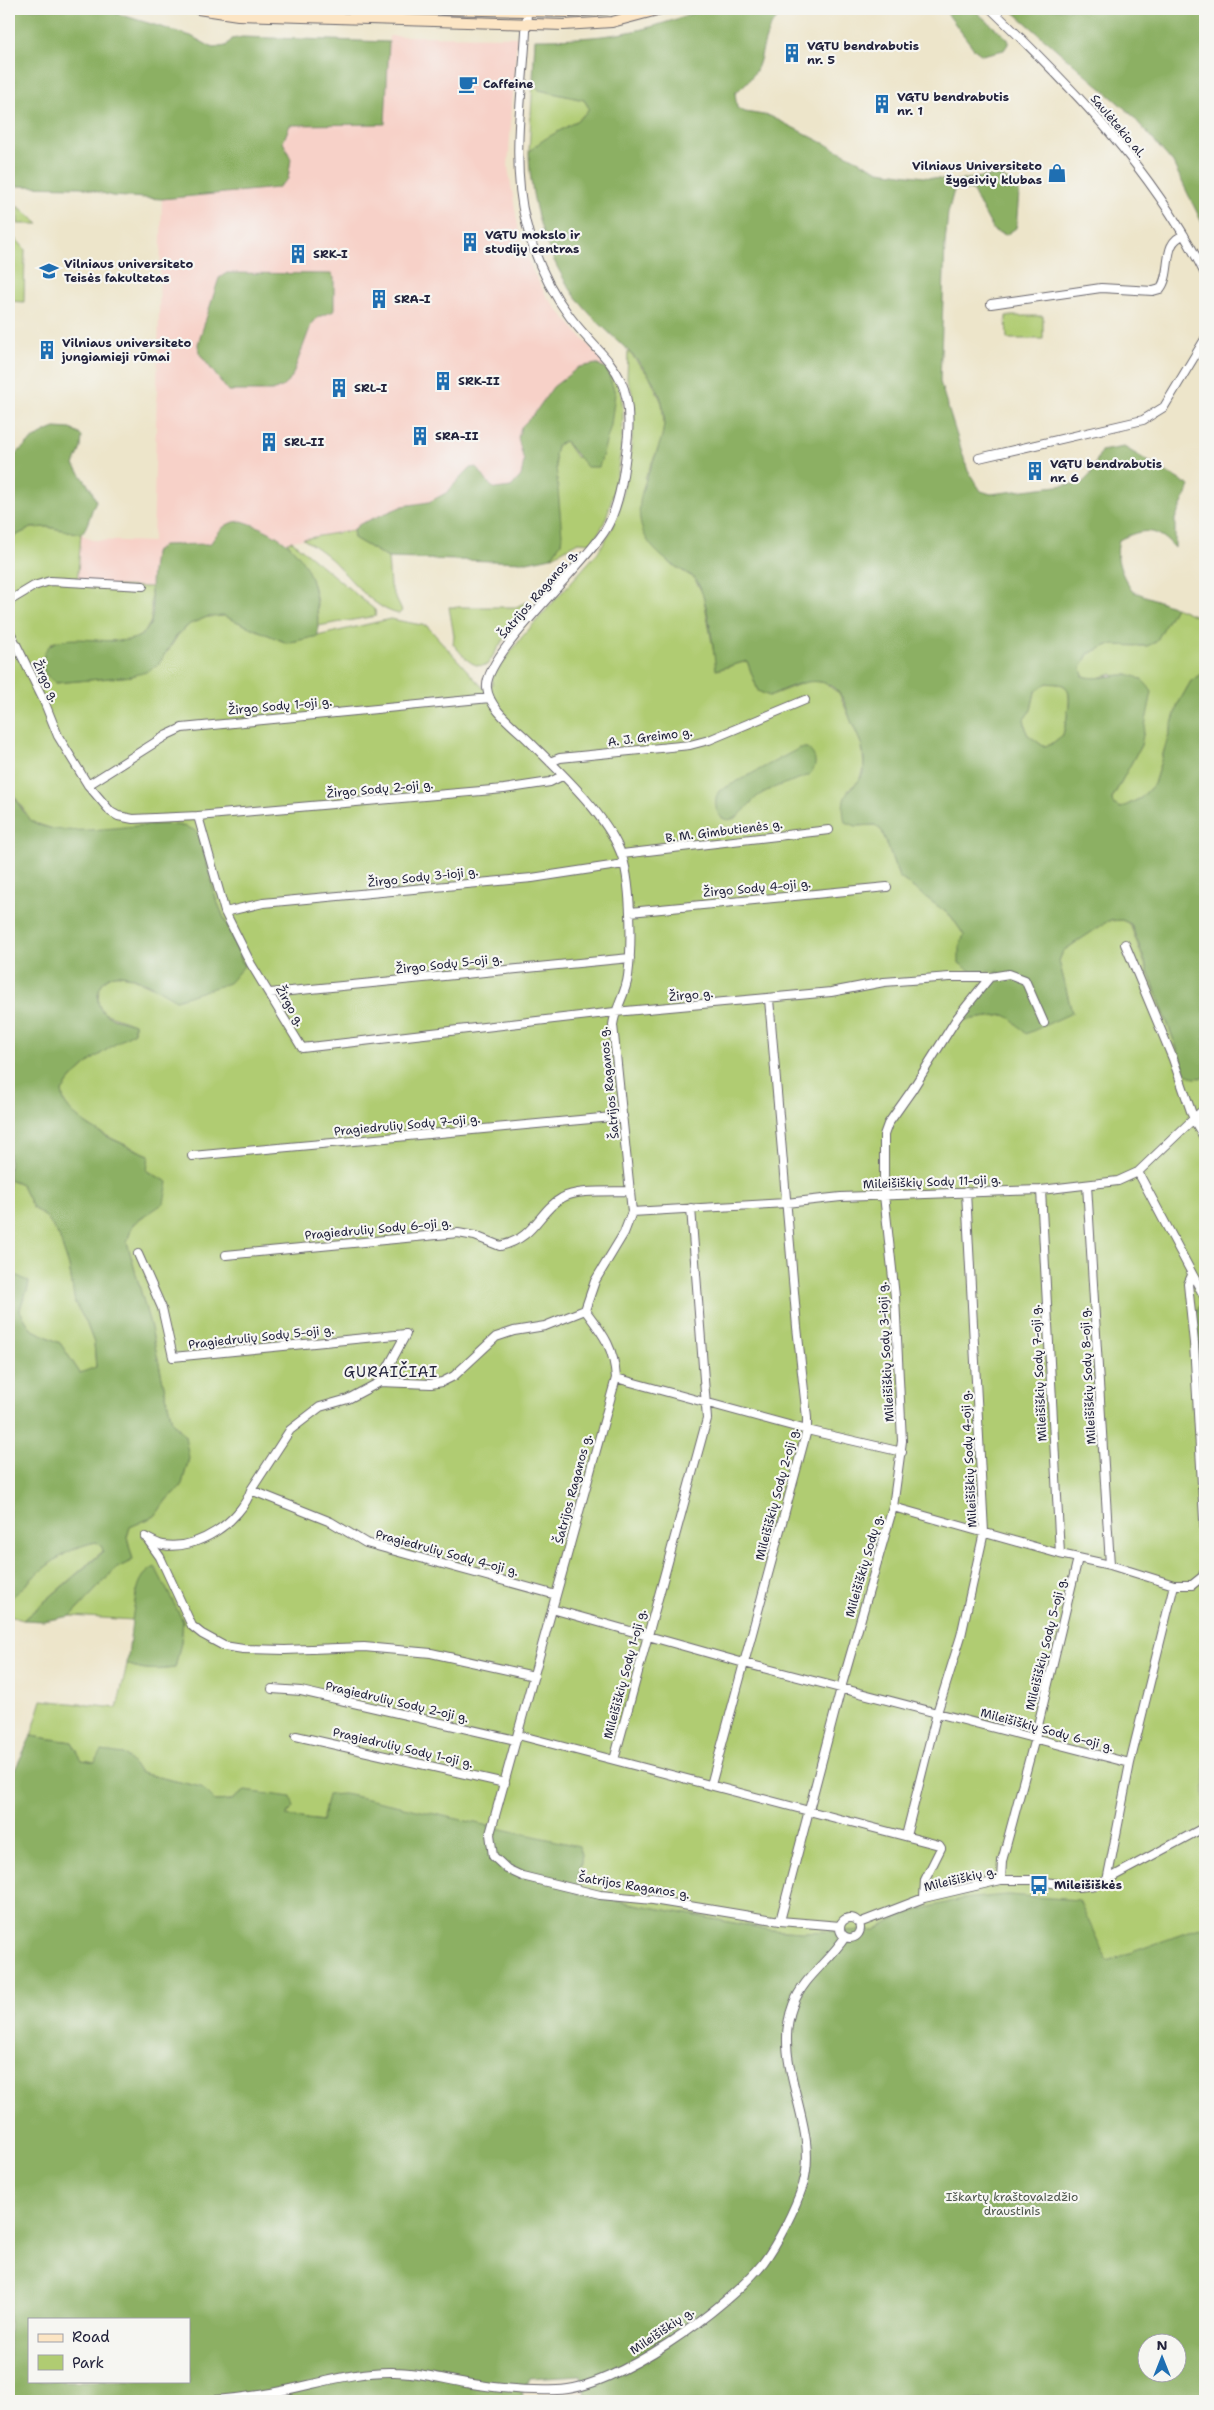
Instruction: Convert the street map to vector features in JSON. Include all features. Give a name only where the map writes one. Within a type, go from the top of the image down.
[{"type":"main road","points":[[198,9],[238,15],[526,24],[612,22],[661,9]]},
{"type":"main road","points":[[442,9],[527,12],[570,12],[606,9]]},
{"type":"street","name":"Saulėtekio al.","points":[[991,9],[1085,105],[1141,173],[1184,235],[1205,274]]},
{"type":"street","name":"Šatrijos Raganos g.","points":[[527,12],[519,170],[526,223],[551,288],[570,317],[618,372],[627,397],[628,432],[620,482],[608,526],[596,546],[514,636],[488,676],[486,690],[498,710],[550,762],[603,822],[622,854],[630,912],[630,958],[628,980],[615,1012],[613,1025],[632,1212],[624,1234],[595,1281],[585,1310],[600,1330],[614,1358],[616,1378],[490,1834],[493,1856],[508,1869],[522,1876],[600,1895],[653,1900],[780,1921],[840,1926]]},
{"type":"street","points":[[991,304],[1085,290],[1153,291],[1160,289],[1167,277],[1170,250],[1178,237],[1184,235]]},
{"type":"street","points":[[979,458],[1143,420],[1164,407],[1205,339]]},
{"type":"street","points":[[9,601],[34,586],[50,581],[143,586]]},
{"type":"street","name":"Žirgo g.","points":[[9,630],[44,701],[58,736],[88,785],[110,812],[118,816],[153,819],[198,816],[225,912],[251,964],[270,992],[302,1048],[615,1012],[768,1000],[831,992],[884,982],[950,977],[990,977],[1008,974],[1025,980],[1044,1023]]},
{"type":"street","name":"Žirgo Sodų 1-oji g.","points":[[88,785],[167,735],[189,727],[490,698]]},
{"type":"street","name":"A. J. Greimo g.","points":[[550,762],[560,758],[690,745],[709,740],[804,700]]},
{"type":"street","name":"Žirgo Sodų 2-oji g.","points":[[198,816],[504,789],[550,782],[562,776]]},
{"type":"street","name":"B. M. Gimbutienės g.","points":[[622,854],[830,830]]},
{"type":"street","name":"Žirgo Sodų 3-ioji g.","points":[[225,912],[263,903],[532,878],[624,864]]},
{"type":"street","name":"Žirgo Sodų 4-oji g.","points":[[630,912],[886,887]]},
{"type":"street","points":[[1126,944],[1173,1058],[1194,1120],[1205,1139]]},
{"type":"street","name":"Žirgo Sodų 5-oji g.","points":[[270,992],[630,958]]},
{"type":"street","points":[[884,1195],[883,1144],[888,1124],[912,1090],[957,1018],[990,977]]},
{"type":"street","points":[[768,1000],[786,1203]]},
{"type":"street","name":"Mileišiškių Sodų 11-oji g.","points":[[632,1212],[884,1195],[1041,1190],[1118,1181],[1138,1172],[1174,1135],[1194,1120],[1205,1108]]},
{"type":"street","name":"Pragiedrulių Sodų 7-oji g.","points":[[192,1156],[623,1116]]},
{"type":"street","points":[[1138,1172],[1205,1298]]},
{"type":"street","name":"Mileišiškių Sodų 8-oji g.","points":[[1087,1185],[1110,1565]]},
{"type":"street","name":"Mileišiškių Sodų 7-oji g.","points":[[1041,1190],[1060,1554]]},
{"type":"street","name":"Pragiedrulių Sodų 6-oji g.","points":[[226,1255],[458,1233],[475,1236],[500,1246],[530,1232],[555,1203],[565,1196],[631,1191]]},
{"type":"street","name":"Mileišiškių Sodų 4-oji g.","points":[[906,1836],[937,1713],[961,1636],[984,1532],[966,1192]]},
{"type":"street","name":"Mileišiškių Sodų 3-ioji g.","points":[[884,1195],[895,1297],[902,1452],[893,1508]]},
{"type":"street","name":"Mileišiškių Sodų 2-oji g.","points":[[712,1785],[806,1430],[807,1400],[797,1327],[786,1203]]},
{"type":"street","name":"Mileišiškių Sodų 1-oji g.","points":[[614,1760],[707,1419],[692,1208]]},
{"type":"street","name":"Pragiedrulių Sodų 5-oji g.","points":[[138,1254],[162,1308],[173,1357],[406,1334],[380,1382]]},
{"type":"street","points":[[1192,1275],[1188,1280],[1188,1284],[1194,1343],[1205,1537]]},
{"type":"street","points":[[534,1676],[431,1652],[364,1647],[285,1650],[243,1649],[224,1646],[192,1626],[160,1557],[146,1537],[157,1544],[173,1546],[206,1537],[226,1524],[241,1510],[248,1500],[251,1490],[284,1438],[300,1422],[320,1407],[348,1399],[380,1382],[432,1384],[442,1382],[454,1376],[496,1337],[514,1331],[545,1326],[585,1310]]},
{"type":"street","points":[[616,1378],[806,1430],[902,1452]]},
{"type":"street","name":"Pragiedrulių Sodų 4-oji g.","points":[[251,1490],[331,1522],[366,1543],[556,1595]]},
{"type":"street","name":"Mileišiškių Sodų g.","points":[[780,1921],[841,1688],[893,1508],[1060,1554],[1110,1565],[1174,1585],[1192,1585],[1202,1578],[1205,1571]]},
{"type":"street","name":"Mileišiškių Sodų 5-oji g.","points":[[1001,1880],[1002,1861],[1035,1738],[1078,1558]]},
{"type":"street","points":[[1107,1881],[1130,1763],[1174,1585]]},
{"type":"street","name":"Mileišiškių Sodų 6-oji g.","points":[[552,1609],[744,1663],[1130,1763]]},
{"type":"street","name":"Pragiedrulių Sodų 2-oji g.","points":[[272,1688],[301,1692],[614,1760]]},
{"type":"street","name":"Pragiedrulių Sodų 1-oji g.","points":[[296,1736],[505,1783]]},
{"type":"street","points":[[614,1760],[940,1845],[941,1848],[926,1880],[924,1898]]},
{"type":"street","name":"Mileišiškių g.","points":[[859,1923],[924,1898],[1001,1880],[1033,1880],[1089,1887],[1107,1881],[1205,1828]]},
{"type":"street","points":[[850,1918],[859,1923],[861,1929],[858,1935],[852,1938],[845,1937],[841,1932],[840,1926],[844,1920],[850,1918]]},
{"type":"street","name":"Mileišiškių g.","points":[[204,2401],[270,2393],[372,2372],[397,2372],[499,2387],[558,2390],[576,2388],[597,2383],[619,2373],[674,2340],[739,2287],[762,2263],[801,2190],[807,2172],[808,2154],[806,2134],[789,2058],[789,2020],[801,1986],[836,1951],[845,1937]]},
{"type":"shaded area","points":[[389,36],[517,37],[508,167],[520,238],[532,270],[547,297],[606,368],[596,364],[553,387],[534,414],[521,427],[518,438],[524,461],[521,476],[511,487],[495,489],[486,483],[482,472],[470,468],[446,493],[429,502],[403,506],[360,524],[353,530],[287,542],[258,526],[242,521],[211,544],[163,545],[154,553],[151,587],[77,585],[81,534],[92,540],[153,542],[162,199],[196,197],[291,159],[283,142],[289,125],[385,124]]},
{"type":"green space","points":[[9,9],[102,9],[191,36],[213,48],[226,46],[232,39],[242,37],[389,42],[385,124],[290,125],[283,142],[291,159],[288,179],[277,188],[162,199],[112,196],[81,187],[9,186]]},
{"type":"green space","points":[[704,9],[786,9],[770,27],[756,71],[735,93],[737,108],[745,112],[770,116],[879,171],[954,181],[997,175],[1012,183],[1019,193],[1016,228],[1006,235],[994,231],[972,190],[954,190],[948,213],[945,244],[940,382],[968,471],[981,491],[991,494],[1082,483],[1090,475],[1101,451],[1124,447],[1190,486],[1175,519],[1175,548],[1162,536],[1149,532],[1135,533],[1119,540],[1118,560],[1132,591],[1175,607],[1156,642],[1147,646],[1108,645],[1088,654],[1081,668],[1083,676],[1093,678],[1120,675],[1137,677],[1145,682],[1152,692],[1141,745],[1112,799],[1113,804],[1121,808],[1141,798],[1154,784],[1178,704],[1191,681],[1205,671],[1205,1077],[1194,1078],[1186,1073],[1131,924],[1122,920],[1108,921],[1063,951],[1059,961],[1072,1013],[1026,1034],[1012,1019],[1005,1015],[964,1020],[998,971],[972,972],[959,963],[959,948],[964,935],[951,916],[899,877],[882,831],[875,825],[856,826],[845,822],[844,800],[863,774],[864,759],[860,742],[841,696],[831,686],[823,682],[814,681],[795,685],[769,696],[758,691],[747,661],[716,670],[709,622],[699,585],[694,578],[659,554],[645,535],[640,520],[640,505],[647,475],[663,432],[662,402],[657,388],[641,364],[588,312],[575,295],[553,258],[545,238],[533,195],[529,152],[543,140],[578,120],[589,108],[584,100],[539,90],[533,79],[535,39],[581,38],[621,33]],"holes":[[[1047,683],[1061,684],[1067,688],[1069,708],[1063,735],[1050,745],[1043,746],[1027,734],[1024,719],[1031,710],[1035,692]]]},
{"type":"green space","points":[[944,9],[973,9],[1008,39],[1008,44],[1004,50],[982,55],[974,49]]},
{"type":"green space","points":[[1010,9],[1205,9],[1205,229],[1173,163],[1130,113]]},
{"type":"green space","points":[[533,79],[539,90],[584,100],[589,108],[578,120],[543,140],[529,152]]},
{"type":"green space","points":[[18,206],[39,224],[18,224]]},
{"type":"green space","points":[[9,240],[17,240],[25,249],[24,302],[9,301]]},
{"type":"green space","points":[[227,273],[331,274],[334,278],[334,311],[318,317],[311,325],[291,379],[282,387],[272,391],[228,391],[199,353],[198,344],[219,278]]},
{"type":"green space","points":[[1006,316],[1043,316],[1043,339],[1007,339]]},
{"type":"green space","name":"Iškartų kraštovaizdžio draustinis","points":[[628,351],[650,377],[662,403],[664,424],[662,440],[645,478],[668,562],[694,578],[703,594],[717,670],[747,661],[758,691],[769,696],[808,681],[823,682],[839,693],[862,746],[864,766],[859,781],[848,790],[856,826],[875,825],[882,831],[899,877],[951,916],[964,935],[959,948],[999,971],[964,1020],[1005,1015],[1012,1018],[1072,1013],[1059,961],[1063,951],[1108,921],[1122,920],[1130,924],[1186,1073],[1200,1078],[1205,1077],[1205,2401],[587,2401],[800,1932],[771,1930],[576,1893],[582,1855],[285,1816],[245,1791],[232,1800],[215,1801],[201,1787],[141,1773],[124,1754],[95,1762],[81,1760],[72,1742],[31,1736],[42,1700],[117,1708],[127,1664],[151,1669],[175,1668],[181,1642],[183,1621],[155,1568],[136,1592],[133,1620],[71,1616],[115,1569],[133,1560],[127,1537],[130,1527],[155,1516],[167,1499],[175,1493],[182,1484],[189,1458],[179,1428],[172,1422],[151,1328],[127,1242],[133,1224],[144,1217],[168,1183],[147,1170],[149,1155],[104,1134],[82,1121],[65,1104],[62,1091],[85,1065],[134,1032],[134,1024],[104,1013],[98,1004],[99,988],[105,980],[116,974],[130,977],[152,987],[244,965],[216,899],[199,834],[53,829],[32,822],[9,788],[9,539],[31,528],[48,527],[81,534],[77,585],[151,587],[151,621],[145,632],[133,641],[64,640],[51,643],[56,683],[132,676],[168,651],[178,635],[190,624],[207,617],[224,616],[287,643],[390,619],[427,626],[484,689],[492,685],[493,676],[522,637],[598,552],[609,534],[617,517],[629,464],[633,429],[632,392],[627,378]]},
{"type":"green space","points":[[596,364],[606,368],[615,393],[611,425],[599,467],[587,467],[565,441],[557,445],[555,455],[562,535],[561,543],[551,557],[527,562],[388,558],[354,538],[353,530],[360,524],[403,506],[429,502],[446,493],[470,468],[476,467],[495,489],[511,487],[521,476],[524,461],[518,438],[521,427],[534,414],[553,387],[579,367]]},
{"type":"green space","points":[[606,368],[619,387],[623,416],[620,455],[609,510],[603,526],[592,543],[578,542],[551,557],[561,543],[555,455],[557,445],[565,441],[577,458],[615,393]]},
{"type":"green space","points":[[55,428],[71,429],[82,436],[81,448],[74,465],[91,489],[96,501],[88,523],[81,534],[48,527],[31,528],[9,539],[9,462],[30,442]]},
{"type":"green space","points":[[242,521],[263,529],[280,539],[294,550],[304,563],[311,578],[315,595],[318,636],[287,643],[224,616],[207,617],[190,624],[178,634],[158,665],[146,672],[132,676],[56,683],[47,675],[43,667],[43,659],[48,647],[58,641],[72,639],[120,641],[135,638],[146,631],[152,618],[151,584],[154,553],[163,545],[210,544],[227,525]]},
{"type":"green space","points":[[353,530],[354,538],[388,558],[390,586],[402,611],[399,614],[389,611],[371,599],[332,560],[303,539]]},
{"type":"green space","points":[[292,541],[375,610],[376,616],[318,626],[315,590],[302,562],[287,542]]},
{"type":"green space","points":[[526,602],[534,606],[505,637],[487,665],[481,666],[472,663],[453,644],[454,636],[449,607],[516,607]]},
{"type":"green space","points":[[1175,607],[1205,620],[1205,671],[1191,681],[1178,704],[1154,784],[1141,798],[1121,808],[1113,804],[1112,799],[1141,745],[1113,674],[1094,679],[1083,676],[1081,668],[1088,654],[1108,645],[1146,646],[1156,642]]},
{"type":"green space","points":[[1047,683],[1063,685],[1067,688],[1069,701],[1063,735],[1050,745],[1043,746],[1027,734],[1024,719],[1031,710],[1035,692]]},
{"type":"green space","points":[[800,748],[807,748],[813,754],[815,765],[809,775],[758,796],[735,818],[729,820],[720,816],[716,807],[719,791]]},
{"type":"green space","points":[[9,788],[30,820],[51,828],[73,830],[169,825],[187,827],[199,834],[216,899],[244,966],[229,983],[176,1000],[131,977],[116,975],[105,980],[101,985],[98,997],[101,1009],[111,1017],[134,1024],[134,1032],[85,1065],[62,1091],[65,1104],[82,1121],[104,1135],[149,1155],[147,1171],[168,1182],[164,1203],[133,1224],[127,1242],[151,1328],[172,1422],[185,1436],[189,1458],[182,1484],[175,1493],[167,1499],[155,1516],[130,1527],[127,1537],[133,1560],[115,1569],[71,1616],[43,1621],[23,1620],[103,1552],[102,1547],[96,1542],[59,1557],[9,1601],[9,1271],[29,1282],[20,1311],[31,1329],[60,1343],[80,1373],[96,1367],[94,1343],[86,1322],[75,1303],[69,1266],[59,1236],[46,1217],[33,1208],[21,1184],[9,1179]]},
{"type":"green space","points":[[9,1179],[21,1184],[33,1208],[46,1217],[59,1236],[69,1266],[75,1303],[86,1322],[94,1343],[96,1368],[80,1373],[60,1343],[31,1329],[20,1311],[29,1283],[9,1271]]},
{"type":"green space","points":[[1200,1306],[1205,1306],[1205,1372],[1199,1366],[1195,1313]]},
{"type":"green space","points":[[96,1542],[102,1547],[103,1551],[23,1620],[9,1616],[9,1601],[48,1565],[71,1551]]},
{"type":"green space","points":[[155,1567],[183,1621],[181,1642],[175,1668],[139,1668],[127,1664],[138,1587],[144,1576]]},
{"type":"green space","name":"Iškartų kraštovaizdžio draustinis","points":[[31,1736],[72,1742],[82,1760],[95,1762],[102,1751],[124,1754],[141,1773],[201,1787],[215,1801],[232,1800],[245,1791],[291,1797],[294,1808],[286,1816],[322,1821],[328,1795],[345,1794],[579,1846],[582,1855],[576,1893],[771,1930],[800,1932],[875,1930],[903,1914],[962,1899],[1008,1895],[1079,1900],[1107,1961],[1205,1926],[1205,2401],[587,2401],[580,2375],[529,2378],[522,2394],[526,2401],[9,2401],[9,1782]]},
{"type":"place","name":"VGTU bendrabutis nr. 5","points":[[792,53]]},
{"type":"place","name":"Caffeine","points":[[468,84]]},
{"type":"place","name":"VGTU bendrabutis nr. 1","points":[[882,104]]},
{"type":"place","name":"Vilniaus Universiteto žygeivių klubas","points":[[1057,173]]},
{"type":"place","name":"VGTU mokslo ir studijų centras","points":[[470,242]]},
{"type":"place","name":"SRK-I","points":[[298,254]]},
{"type":"place","name":"Vilniaus universiteto Teisės fakultetas","points":[[49,271]]},
{"type":"place","name":"SRA-I","points":[[379,299]]},
{"type":"place","name":"Vilniaus universiteto jungiamieji rūmai","points":[[47,350]]},
{"type":"place","name":"SRK-II","points":[[443,381]]},
{"type":"place","name":"SRL-I","points":[[339,388]]},
{"type":"place","name":"SRA-II","points":[[420,436]]},
{"type":"place","name":"SRL-II","points":[[269,442]]},
{"type":"place","name":"VGTU bendrabutis nr. 6","points":[[1035,471]]},
{"type":"place","name":"Mileišiškės","points":[[1039,1885]]},
{"type":"district","name":"GURAIČIAI","points":[[391,1372]]}]
